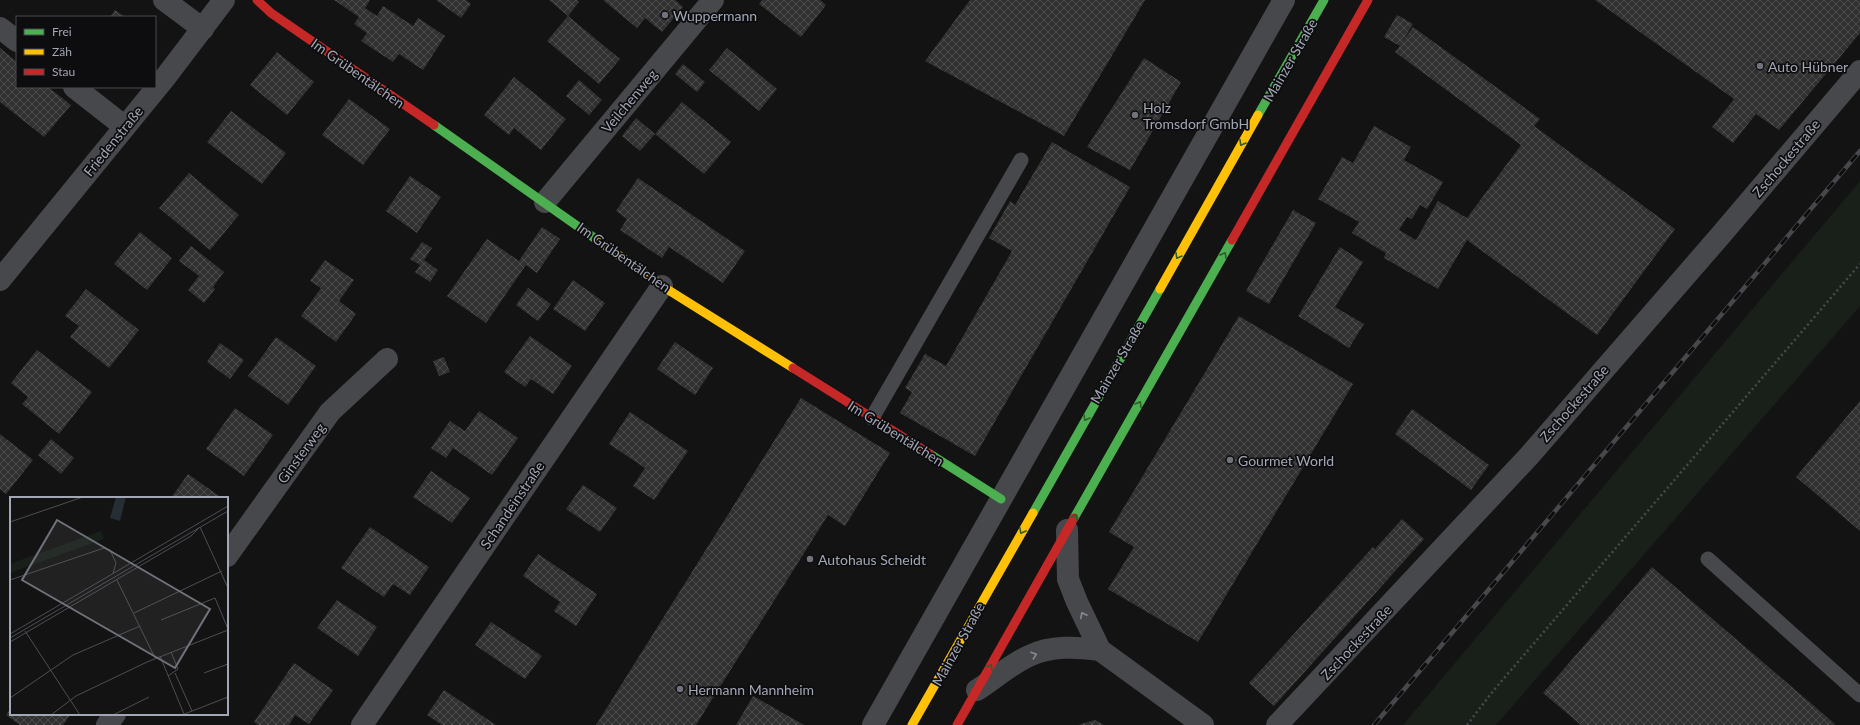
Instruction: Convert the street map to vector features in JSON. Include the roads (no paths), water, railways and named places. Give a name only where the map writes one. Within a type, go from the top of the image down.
[{"type":"main road","name":"Im Grübentälchen","points":[[257,0],[271,13],[545,202],[662,286],[1001,499]]},
{"type":"main road","name":"Mainzer Straße","points":[[912,725],[1324,0]]},
{"type":"main road","points":[[957,725],[1368,0]]},
{"type":"street","points":[[164,0],[203,29]]},
{"type":"street","name":"Friedenstraße","points":[[0,280],[125,127],[203,29],[224,0]]},
{"type":"street","name":"Veilchenweg","points":[[545,202],[713,0]]},
{"type":"street","points":[[873,725],[1284,0]]},
{"type":"street","points":[[0,28],[16,40]]},
{"type":"street","name":"Zschockestraße","points":[[1277,725],[1529,456],[1720,236],[1860,71]]},
{"type":"street","points":[[75,88],[125,127]]},
{"type":"street","name":"Schandeinstraße","points":[[362,725],[662,286]]},
{"type":"street","name":"Ginsterweg","points":[[228,555],[330,412],[387,359]]},
{"type":"street","points":[[1067,530],[1068,579],[1077,602],[1100,650],[1203,725]]},
{"type":"street","points":[[977,690],[1030,656],[1052,649],[1074,647],[1100,650]]},
{"type":"street","points":[[107,725],[113,715]]},
{"type":"lane","points":[[872,418],[1021,160]]},
{"type":"lane","points":[[1708,559],[1860,695]]},
{"type":"railway","points":[[1374,725],[1860,151]]},
{"type":"place","name":"Wuppermann","points":[[665,15]]},
{"type":"place","name":"Auto Hübner","points":[[1760,66]]},
{"type":"place","name":"Holz Tromsdorf GmbH","points":[[1135,115]]},
{"type":"place","name":"Gourmet World","points":[[1230,460]]},
{"type":"place","name":"Autohaus Scheidt","points":[[810,559]]},
{"type":"place","name":"Hermann Mannheim","points":[[680,689]]}]
